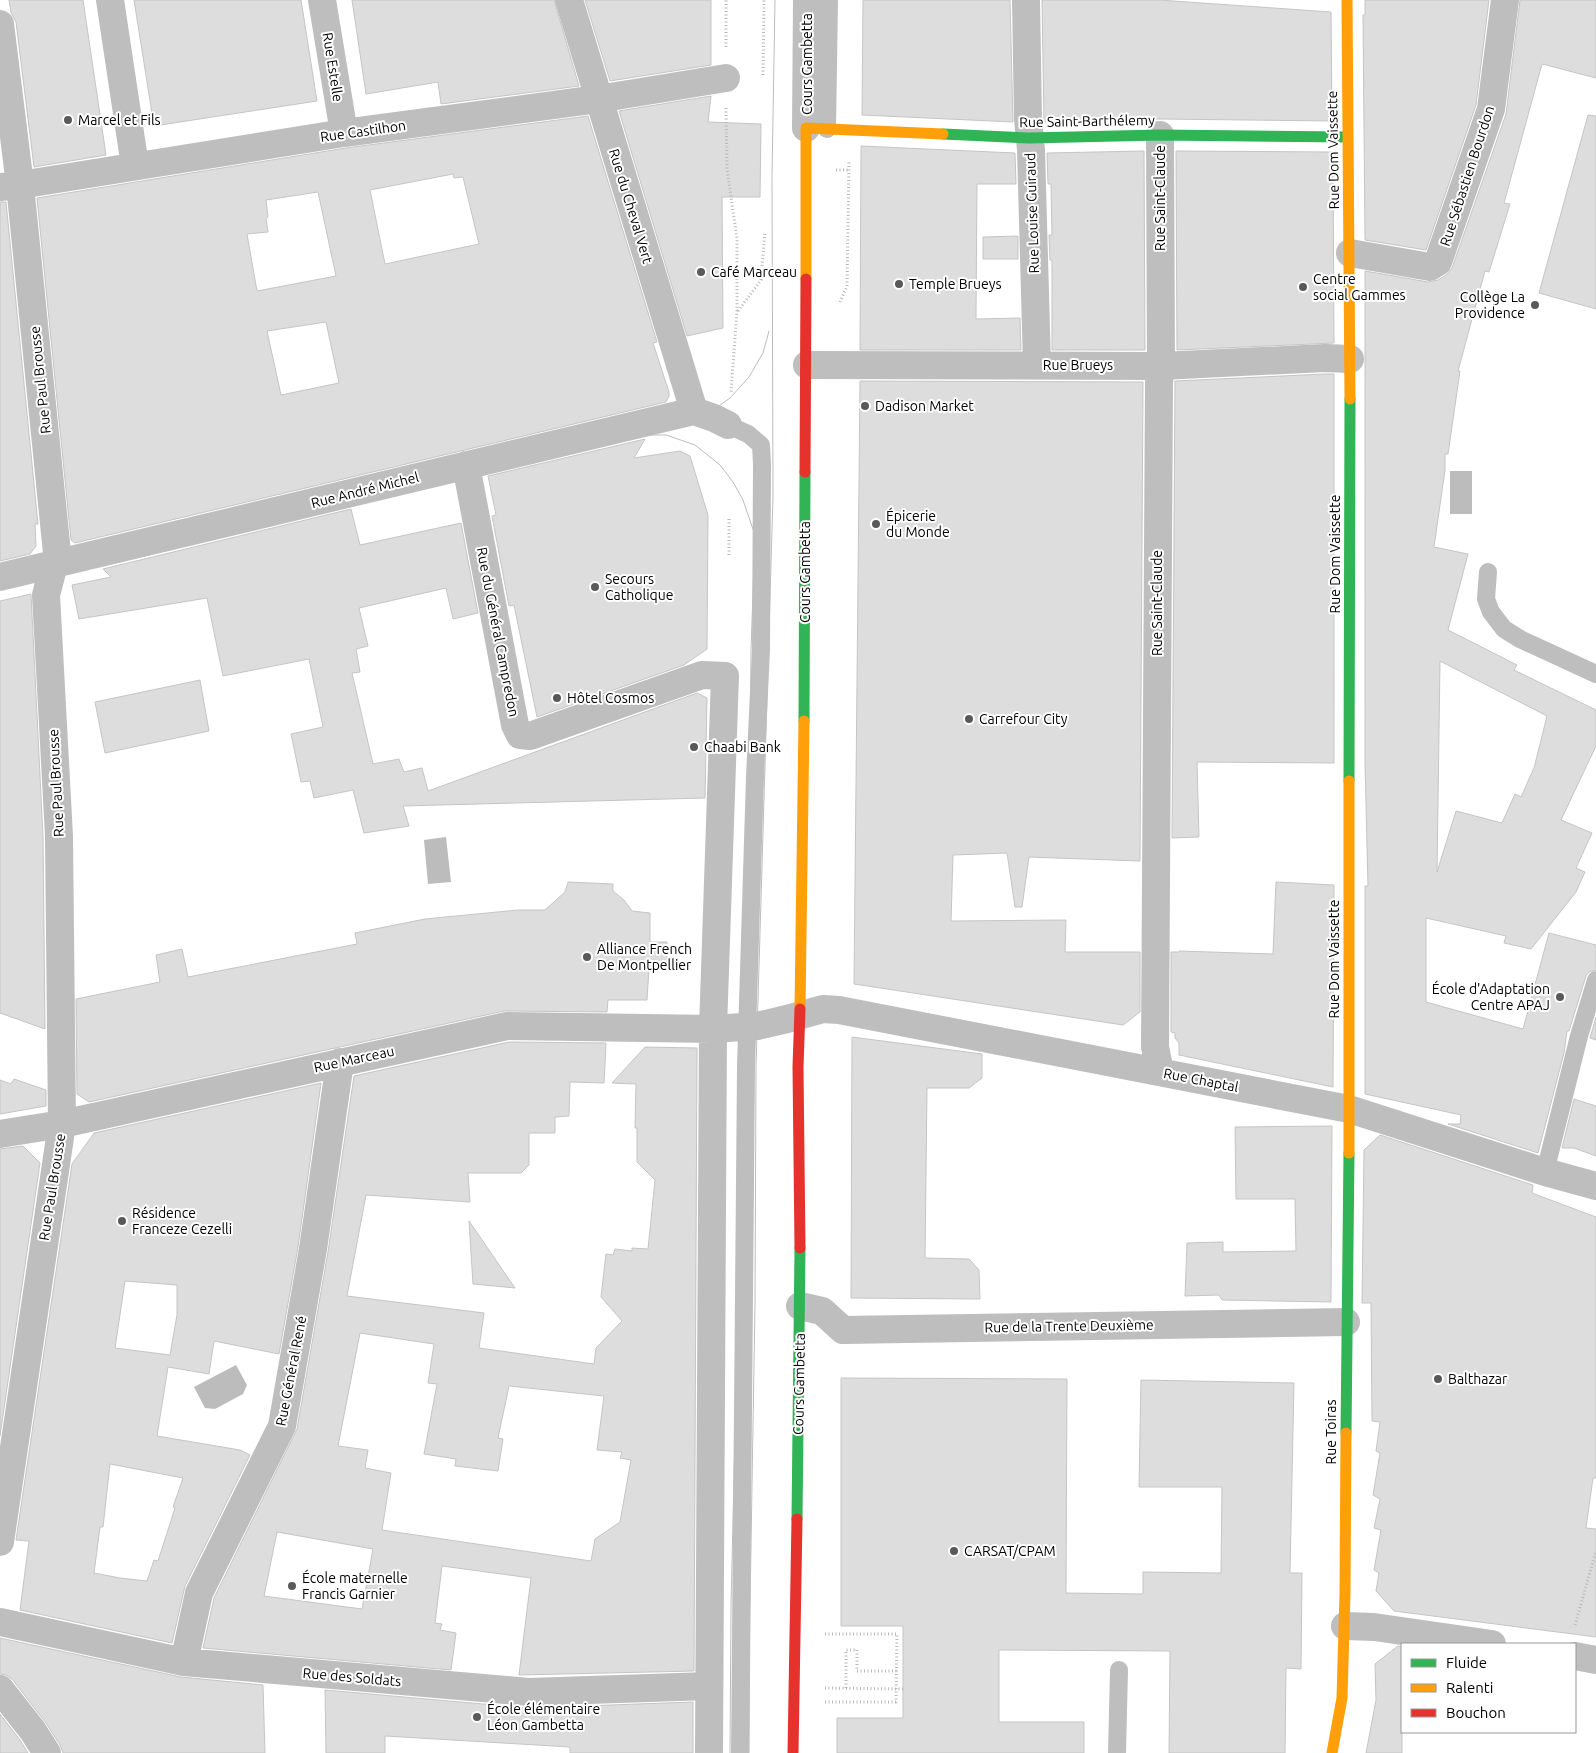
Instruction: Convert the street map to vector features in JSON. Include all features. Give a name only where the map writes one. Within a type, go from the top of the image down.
[{"type":"street","points":[[110,0],[135,166]]},
{"type":"street","name":"Rue Estelle","points":[[322,0],[344,133]]},
{"type":"street","name":"Rue du Cheval Vert","points":[[569,0],[694,411]]},
{"type":"street","name":"Cours Gambetta","points":[[793,1753],[800,1306],[799,1016],[807,365],[817,129],[807,0]]},
{"type":"street","name":"Rue Louise Guiraud","points":[[1026,0],[1037,365]]},
{"type":"street","name":"Rue Dom Vaissette","points":[[1347,0],[1347,137],[1350,253],[1349,1109]]},
{"type":"street","name":"Rue Sébastien Bourdon","points":[[1350,253],[1430,267],[1438,262],[1491,109],[1505,0]]},
{"type":"street","name":"Rue Paul Brousse","points":[[0,24],[10,186],[57,553],[46,595],[59,836],[62,1124],[0,1542]]},
{"type":"street","name":"Rue Castilhon","points":[[10,186],[344,133],[598,99],[726,78]]},
{"type":"street","name":"Rue Saint-Barthélemy","points":[[817,129],[1030,138],[1160,135],[1347,137]]},
{"type":"street","name":"Rue Saint-Claude","points":[[1160,135],[1161,366],[1158,393],[1155,1047],[1160,1071]]},
{"type":"street","name":"Rue Brueys","points":[[807,365],[1161,366],[1325,358],[1350,359]]},
{"type":"street","points":[[694,411],[728,424]]},
{"type":"street","name":"Rue André Michel","points":[[0,577],[53,566],[694,411]]},
{"type":"street","name":"Rue du Général Campredon","points":[[466,465],[516,725],[520,734],[530,736],[702,675],[725,676],[713,1029]]},
{"type":"street","name":"Rue Chaptal","points":[[799,1016],[823,1009],[839,1010],[1349,1109],[1545,1172],[1596,1186]]},
{"type":"street","points":[[710,1753],[713,1029],[757,1026],[799,1016]]},
{"type":"street","name":"Rue Marceau","points":[[0,1134],[62,1124],[507,1026],[713,1029]]},
{"type":"street","name":"Rue Général René","points":[[184,1662],[199,1593],[282,1426],[313,1250],[340,1062]]},
{"type":"street","name":"Rue Toiras","points":[[1332,1753],[1342,1698],[1345,1626],[1349,1109]]},
{"type":"street","name":"Rue de la Trente Deuxième","points":[[800,1306],[822,1311],[843,1330],[1346,1322]]},
{"type":"street","name":"Rue des Soldats","points":[[0,1622],[184,1662],[529,1692],[709,1686]]},
{"type":"street","points":[[1345,1626],[1374,1627],[1485,1643]]},
{"type":"street","points":[[1576,1656],[1596,1660]]},
{"type":"street","points":[[0,1689],[34,1731],[47,1753]]},
{"type":"lane","points":[[817,129],[830,0]]},
{"type":"lane","points":[[728,424],[748,434],[761,445],[762,465],[761,650],[754,787],[748,1026],[740,1753]]},
{"type":"lane","points":[[1488,572],[1486,599],[1491,612],[1504,629],[1520,639],[1596,674]]},
{"type":"lane","points":[[1545,1172],[1579,1036],[1596,980]]},
{"type":"lane","points":[[1117,1753],[1119,1670]]},
{"type":"path","points":[[726,0],[727,169],[737,239],[738,311],[728,424]]},
{"type":"path","points":[[763,75],[764,0]]},
{"type":"path","points":[[840,302],[847,286],[848,170],[850,153]]},
{"type":"path","points":[[738,311],[761,280],[766,232]]},
{"type":"path","points":[[729,555],[730,518]]},
{"type":"path","points":[[1574,1629],[1596,1551]]},
{"type":"path","points":[[820,1634],[897,1634],[896,1702],[820,1702]]},
{"type":"path","points":[[846,1688],[846,1650],[857,1650],[857,1671],[896,1671]]},
{"type":"path","points":[[820,1688],[903,1689]]},
{"type":"shaded area","points":[[1450,471],[1472,471],[1472,514],[1450,514]]},
{"type":"shaded area","points":[[446,837],[451,882],[428,884],[424,840]]},
{"type":"shaded area","points":[[236,1365],[247,1385],[243,1394],[215,1409],[205,1408],[194,1387]]},
{"type":"building","points":[[9,0],[83,0],[106,155],[34,167],[16,22],[11,13]]},
{"type":"building","points":[[134,0],[301,0],[317,101],[154,126]]},
{"type":"building","points":[[352,0],[554,0],[579,86],[441,104],[438,82],[366,94]]},
{"type":"building","points":[[585,0],[711,0],[711,65],[610,81]]},
{"type":"building","points":[[863,0],[1010,0],[1013,122],[862,115]]},
{"type":"building","points":[[1042,0],[1159,0],[1331,12],[1332,121],[1160,119],[1044,122]]},
{"type":"building","points":[[1365,0],[1489,0],[1476,105],[1426,250],[1365,240],[1363,15],[1365,15]]},
{"type":"building","points":[[1520,0],[1596,0],[1596,78],[1542,64],[1504,203],[1510,204],[1489,272],[1485,271],[1458,371],[1460,371],[1448,454],[1445,454],[1445,470],[1434,547],[1468,554],[1448,630],[1517,665],[1514,670],[1596,710],[1596,746],[1561,820],[1592,833],[1576,868],[1585,872],[1576,892],[1531,949],[1504,943],[1506,936],[1426,918],[1426,1002],[1523,1029],[1549,933],[1596,945],[1596,970],[1589,972],[1586,976],[1569,1031],[1567,1031],[1564,1053],[1538,1153],[1448,1124],[1460,1124],[1461,1115],[1365,1094],[1365,886],[1368,886],[1365,763],[1365,271],[1428,282],[1438,280],[1446,275],[1452,268],[1506,114]],"holes":[[[1440,661],[1547,716],[1534,768],[1521,797],[1515,794],[1502,823],[1456,811],[1437,872]]]},
{"type":"building","points":[[711,96],[708,122],[761,124],[760,197],[722,197],[723,328],[687,336],[619,111]]},
{"type":"building","points":[[1588,115],[1596,116],[1596,309],[1539,293]]},
{"type":"building","points":[[588,116],[657,342],[653,343],[669,392],[666,402],[75,543],[71,540],[37,198],[346,148]],"holes":[[[453,174],[454,178],[463,177],[479,244],[385,264],[370,190]],[[318,192],[336,276],[257,291],[247,234],[268,232],[266,200]],[[326,322],[339,383],[281,395],[267,331]]]},
{"type":"building","points":[[861,146],[1015,153],[1016,184],[977,184],[976,319],[1020,318],[1021,350],[860,350]]},
{"type":"building","points":[[1144,151],[1145,350],[1052,350],[1052,260],[1050,260],[1049,235],[1052,235],[1051,184],[1048,184],[1047,153]]},
{"type":"building","points":[[1176,151],[1333,152],[1334,343],[1177,350]]},
{"type":"building","points":[[0,202],[6,202],[38,524],[35,524],[36,546],[30,554],[0,561]]},
{"type":"building","points":[[1018,236],[1018,259],[983,259],[983,237]]},
{"type":"building","points":[[1334,374],[1334,763],[1197,762],[1199,837],[1172,838],[1175,381]]},
{"type":"building","points":[[860,381],[1143,382],[1140,861],[1029,857],[1022,907],[1015,907],[1007,853],[953,855],[951,921],[1066,920],[1065,952],[1140,952],[1140,1012],[1123,1025],[854,984]]},
{"type":"building","points":[[645,439],[634,458],[680,451],[690,456],[708,515],[707,649],[684,665],[537,717],[514,605],[509,606],[492,516],[496,515],[488,476]]},
{"type":"building","points":[[351,509],[360,545],[461,523],[478,613],[453,619],[446,588],[359,608],[368,646],[356,649],[360,672],[352,673],[373,764],[399,759],[404,772],[422,768],[428,791],[697,693],[707,698],[705,798],[403,806],[409,826],[364,833],[353,790],[314,798],[310,781],[301,782],[291,734],[323,727],[309,659],[223,676],[207,598],[79,619],[72,585],[111,577],[103,569]]},
{"type":"building","points":[[31,594],[43,836],[45,1029],[0,1013],[0,601]]},
{"type":"building","points":[[200,680],[209,731],[105,753],[95,702]]},
{"type":"building","points":[[568,882],[613,884],[613,891],[624,900],[632,911],[650,913],[650,942],[667,942],[667,968],[649,968],[647,1000],[608,1000],[607,1012],[504,1011],[89,1102],[77,1094],[76,999],[160,982],[156,955],[182,949],[188,977],[357,944],[355,933],[425,919],[518,910],[545,910],[565,892]]},
{"type":"building","points":[[1276,882],[1334,885],[1333,1087],[1179,1055],[1179,1043],[1175,1038],[1175,1033],[1171,1032],[1171,952],[1273,954]]},
{"type":"building","points":[[1596,1017],[1596,1040],[1590,1038]]},
{"type":"building","points":[[852,1037],[982,1054],[982,1078],[969,1088],[927,1088],[925,1258],[969,1259],[979,1270],[980,1299],[851,1298]]},
{"type":"building","points":[[509,1042],[606,1043],[604,1083],[570,1082],[569,1116],[555,1117],[555,1133],[529,1133],[529,1165],[521,1173],[468,1173],[470,1202],[366,1195],[347,1296],[484,1313],[479,1348],[594,1364],[596,1348],[622,1321],[601,1297],[606,1254],[613,1255],[615,1249],[632,1251],[632,1248],[648,1249],[655,1180],[637,1162],[637,1128],[635,1128],[636,1084],[612,1083],[645,1047],[697,1048],[694,1671],[519,1675],[531,1578],[442,1566],[435,1623],[442,1624],[440,1630],[456,1633],[451,1670],[203,1648],[214,1598],[297,1429],[328,1252],[354,1076]],"holes":[[[360,1333],[434,1344],[428,1383],[437,1384],[424,1454],[456,1459],[455,1466],[498,1471],[503,1439],[498,1438],[509,1386],[604,1396],[597,1450],[622,1452],[620,1458],[631,1460],[620,1522],[595,1539],[591,1561],[382,1530],[391,1473],[365,1468],[368,1450],[338,1446]],[[277,1532],[373,1549],[362,1609],[264,1596]]]},
{"type":"building","points":[[14,1079],[46,1090],[46,1106],[0,1114],[0,1080],[11,1084]]},
{"type":"building","points":[[321,1083],[298,1247],[279,1354],[214,1341],[209,1374],[168,1367],[157,1436],[240,1450],[250,1455],[185,1586],[172,1643],[20,1610],[29,1541],[16,1540],[72,1164],[94,1133]],"holes":[[[125,1281],[177,1285],[177,1315],[170,1355],[115,1348]],[[110,1464],[183,1478],[158,1561],[154,1560],[147,1581],[94,1573],[100,1527],[103,1527]]]},
{"type":"building","points":[[1574,1099],[1596,1106],[1596,1156],[1574,1148],[1562,1148]]},
{"type":"building","points":[[1332,1126],[1331,1302],[1222,1300],[1219,1295],[1185,1296],[1187,1243],[1223,1242],[1223,1252],[1296,1251],[1295,1199],[1236,1199],[1235,1127]]},
{"type":"building","points":[[1380,1135],[1533,1185],[1532,1193],[1596,1217],[1596,1478],[1593,1478],[1586,1528],[1596,1529],[1596,1637],[1394,1611],[1376,1591],[1379,1573],[1374,1570],[1381,1530],[1374,1528],[1380,1499],[1373,1495],[1380,1453],[1376,1451],[1380,1422],[1372,1421],[1371,1303],[1362,1303],[1364,1150]]},
{"type":"building","points":[[23,1146],[40,1163],[0,1436],[0,1149]]},
{"type":"building","points":[[469,1221],[515,1288],[473,1284]]},
{"type":"building","name":"CARSAT/CPAM","points":[[841,1378],[1067,1379],[1066,1593],[1143,1594],[1143,1572],[1221,1573],[1222,1487],[1139,1487],[1141,1380],[1294,1383],[1290,1573],[1302,1573],[1301,1669],[1286,1668],[1285,1753],[1169,1753],[1170,1651],[999,1650],[999,1722],[1084,1722],[1084,1753],[837,1753],[837,1718],[903,1718],[903,1626],[841,1626]]},
{"type":"building","points":[[0,1638],[181,1677],[263,1685],[265,1753],[63,1753],[46,1723],[12,1679],[0,1674]]},
{"type":"building","points":[[1398,1646],[1401,1647],[1402,1753],[1366,1753],[1376,1700],[1375,1664]]},
{"type":"building","points":[[325,1690],[528,1708],[693,1702],[693,1753],[570,1753],[570,1747],[385,1736],[385,1753],[326,1753]]},
{"type":"building","points":[[0,1714],[20,1740],[28,1753],[0,1753]]},
{"type":"tram line","points":[[749,1753],[756,1067],[773,497],[772,175],[775,0]]},
{"type":"tram line","points":[[0,586],[645,435],[716,408],[730,398],[749,377],[763,353],[769,331]]},
{"type":"tram line","points":[[645,435],[666,435],[695,445],[720,465],[733,482],[743,500],[755,535],[751,650],[750,776],[740,1027],[738,1300],[731,1606],[730,1753]]},
{"type":"traffic: fast","points":[[943,134],[1029,138],[1160,135],[1347,137]]},
{"type":"traffic: fast","points":[[1349,781],[1350,399]]},
{"type":"traffic: fast","points":[[804,721],[805,472]]},
{"type":"traffic: fast","points":[[1346,1433],[1349,1153]]},
{"type":"traffic: fast","points":[[797,1519],[800,1248]]},
{"type":"traffic: slow","points":[[1347,0],[1350,399]]},
{"type":"traffic: slow","points":[[806,279],[806,128],[943,134]]},
{"type":"traffic: slow","points":[[800,1009],[804,721]]},
{"type":"traffic: slow","points":[[1349,781],[1349,1153]]},
{"type":"traffic: slow","points":[[1332,1753],[1342,1698],[1346,1433]]},
{"type":"traffic: jam","points":[[805,472],[806,279]]},
{"type":"traffic: jam","points":[[800,1009],[798,1067],[800,1248]]},
{"type":"traffic: jam","points":[[793,1753],[797,1519]]},
{"type":"place","name":"Marcel et Fils","points":[[68,120]]},
{"type":"place","name":"Café Marceau","points":[[701,272]]},
{"type":"place","name":"Temple Brueys","points":[[899,284]]},
{"type":"place","name":"Centre social Gammes","points":[[1303,287]]},
{"type":"place","name":"Collège La Providence","points":[[1535,305]]},
{"type":"place","name":"Dadison Market","points":[[865,406]]},
{"type":"place","name":"Épicerie du Monde","points":[[876,524]]},
{"type":"place","name":"Secours Catholique","points":[[595,587]]},
{"type":"place","name":"Hôtel Cosmos","points":[[557,698]]},
{"type":"place","name":"Carrefour City","points":[[969,719]]},
{"type":"place","name":"Chaabi Bank","points":[[694,747]]},
{"type":"place","name":"Alliance French De Montpellier","points":[[587,957]]},
{"type":"place","name":"École d'Adaptation Centre APAJ","points":[[1560,997]]},
{"type":"place","name":"Résidence Franceze Cezelli","points":[[122,1221]]},
{"type":"place","name":"Balthazar","points":[[1438,1379]]},
{"type":"place","name":"CARSAT/CPAM","points":[[954,1551]]},
{"type":"place","name":"École maternelle Francis Garnier","points":[[292,1586]]},
{"type":"place","name":"École élémentaire Léon Gambetta","points":[[477,1717]]}]
